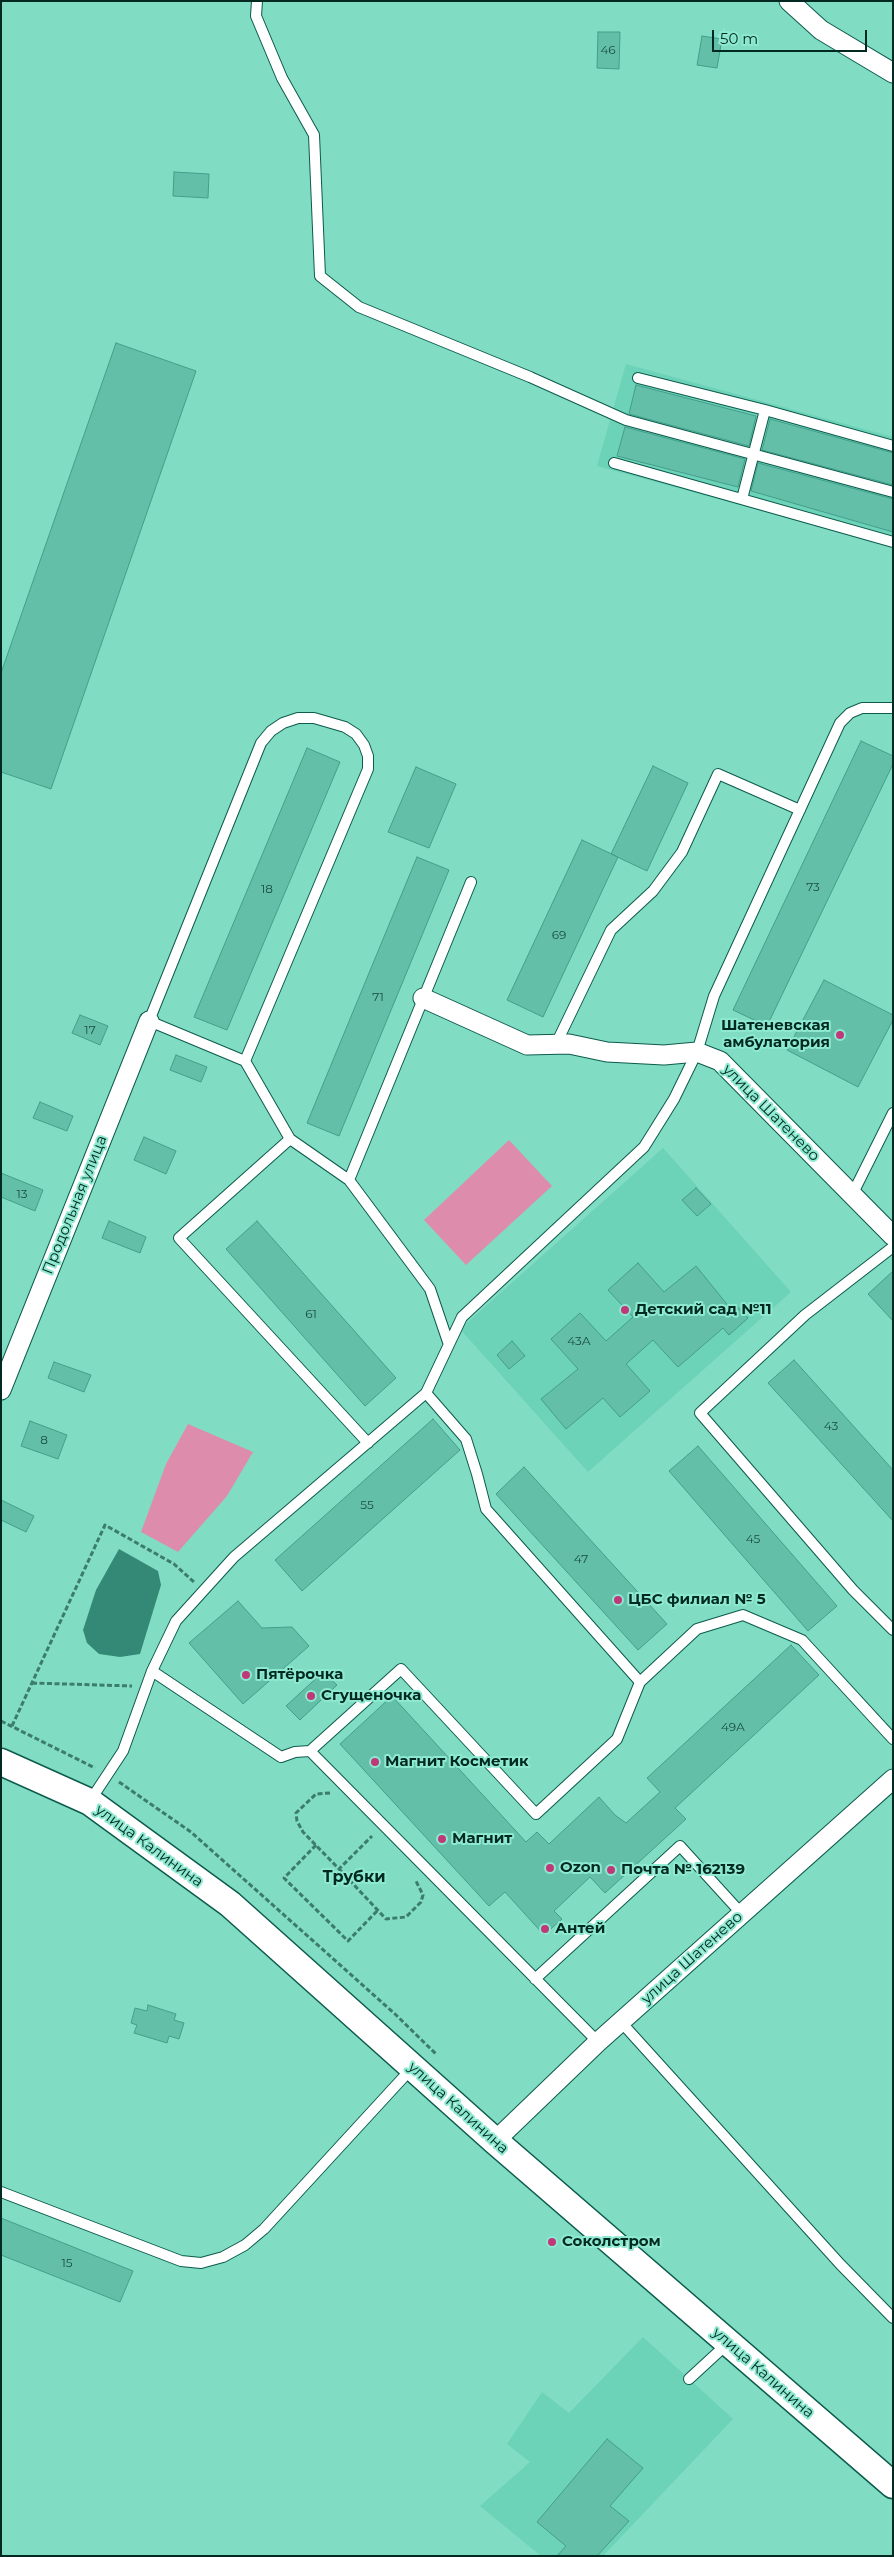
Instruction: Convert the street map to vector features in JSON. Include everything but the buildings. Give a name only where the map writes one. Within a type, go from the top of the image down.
[{"type":"main road","name":"улица Калинина","points":[[1,1762],[90,1802],[230,1904],[495,2141],[893,2485]]},
{"type":"street","points":[[789,1],[821,30],[893,72]]},
{"type":"street","name":"улица Шатенево","points":[[423,998],[527,1045],[537,1047],[569,1044],[608,1052],[636,1054],[664,1055],[697,1052],[720,1061],[893,1236]]},
{"type":"street","name":"Продольная улица","points":[[1,1390],[149,1020]]},
{"type":"street","name":"улица Шатенево","points":[[495,2141],[598,2042],[893,1779]]},
{"type":"lane","points":[[257,1],[256,16],[282,78],[314,135],[320,276],[359,307],[530,377],[626,420],[893,492]]},
{"type":"lane","points":[[638,378],[765,410],[893,446]]},
{"type":"lane","points":[[742,499],[765,410]]},
{"type":"lane","points":[[614,464],[893,542]]},
{"type":"lane","points":[[90,1802],[123,1751],[152,1671],[176,1621],[234,1557],[426,1393],[448,1342],[462,1317],[644,1147],[674,1099],[697,1052],[714,996],[840,722],[850,713],[862,708],[893,708]]},
{"type":"lane","points":[[245,1061],[368,769],[368,756],[364,745],[356,734],[345,727],[314,718],[298,718],[282,722],[262,743],[149,1020],[245,1061],[290,1139],[349,1180],[430,1289],[448,1342]]},
{"type":"lane","points":[[556,1044],[611,930],[653,891],[682,852],[718,774],[800,810]]},
{"type":"lane","points":[[349,1180],[471,882]]},
{"type":"lane","points":[[852,1194],[893,1113]]},
{"type":"lane","points":[[290,1139],[179,1238],[368,1443]]},
{"type":"lane","points":[[893,1247],[805,1315],[700,1413],[853,1590],[893,1630]]},
{"type":"lane","points":[[426,1393],[466,1440],[478,1474],[486,1509],[640,1682]]},
{"type":"lane","points":[[152,1671],[281,1757],[295,1752],[310,1751],[401,1669],[536,1814],[617,1739],[640,1682],[697,1629],[743,1615],[802,1640],[893,1739]]},
{"type":"lane","points":[[310,1751],[598,2042]]},
{"type":"lane","points":[[535,1979],[680,1846],[741,1913]]},
{"type":"lane","points":[[621,2022],[840,2264],[893,2318]]},
{"type":"lane","points":[[1,2192],[181,2261],[201,2262],[223,2257],[245,2245],[264,2229],[413,2068]]},
{"type":"lane","points":[[689,2379],[728,2342]]},
{"type":"path","points":[[12,1726],[105,1525],[174,1564],[204,1591]]},
{"type":"path","points":[[32,1683],[146,1686]]},
{"type":"path","points":[[337,1800],[330,1793],[316,1794],[296,1813],[297,1821],[303,1832],[386,1919],[406,1917],[421,1902],[423,1895],[409,1874]]},
{"type":"path","points":[[339,1869],[383,1824]]},
{"type":"path","points":[[365,1828],[378,1842]]},
{"type":"path","points":[[316,1845],[284,1878],[348,1941],[378,1910]]},
{"type":"shaded area","points":[[626,364],[893,437],[893,547],[597,466]]},
{"type":"shaded area","points":[[509,1140],[552,1186],[466,1265],[424,1220]]},
{"type":"shaded area","name":"Детский сад №11","points":[[663,1148],[791,1292],[588,1472],[460,1329]]},
{"type":"shaded area","points":[[188,1424],[253,1452],[227,1496],[178,1552],[141,1532],[166,1464]]},
{"type":"shaded area","points":[[643,2337],[733,2419],[603,2556],[541,2556],[480,2506],[530,2462],[507,2444],[542,2392],[569,2413]]},
{"type":"water","points":[[119,1549],[158,1571],[161,1585],[140,1654],[120,1657],[99,1654],[87,1643],[83,1630],[96,1590]]},
{"type":"place","name":"Шатеневская амбулатория","points":[[840,1035]]},
{"type":"place","name":"Детский сад №11","points":[[625,1310]]},
{"type":"place","name":"ЦБС филиал № 5","points":[[618,1600]]},
{"type":"place","name":"Пятёрочка","points":[[246,1675]]},
{"type":"place","name":"Сгущеночка","points":[[311,1696]]},
{"type":"place","name":"Магнит Косметик","points":[[375,1762]]},
{"type":"place","name":"Магнит","points":[[442,1839]]},
{"type":"place","name":"Ozon","points":[[550,1868]]},
{"type":"place","name":"Почта № 162139","points":[[611,1870]]},
{"type":"place","name":"Антей","points":[[545,1929]]},
{"type":"place","name":"Соколстром","points":[[552,2242]]},
{"type":"district","name":"Трубки","points":[[354,1877]]}]
